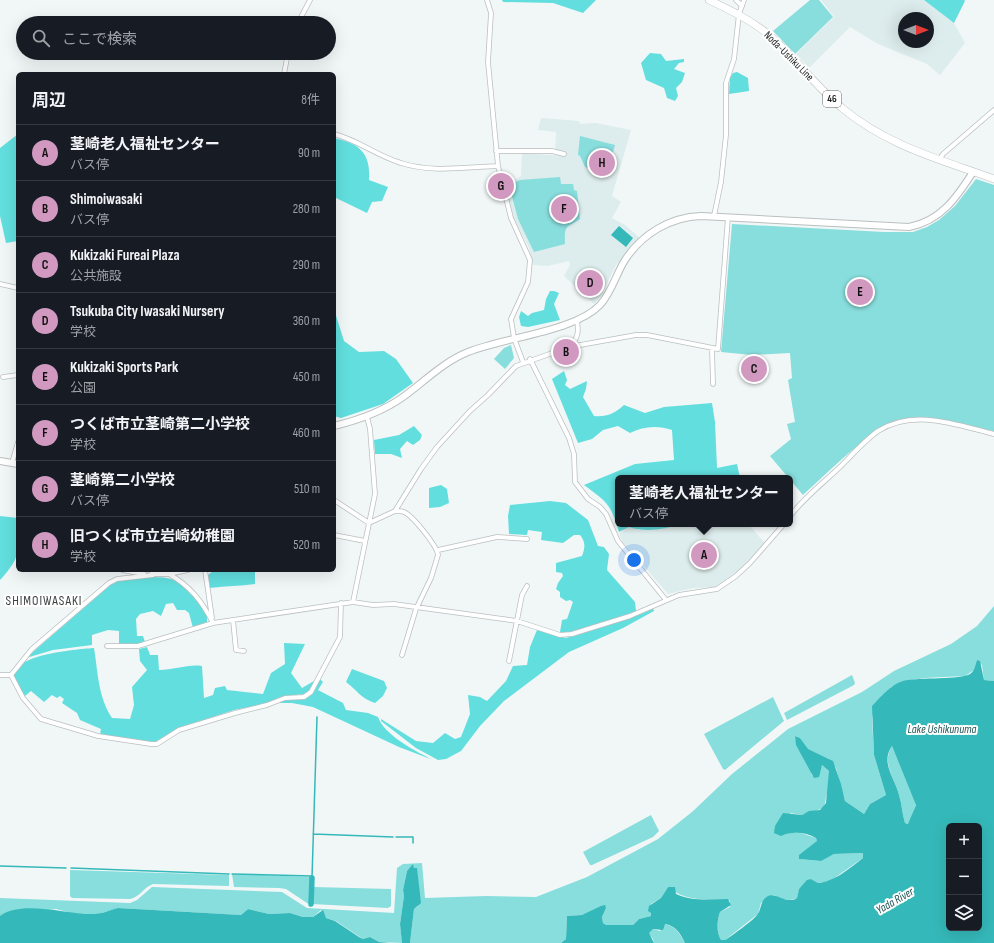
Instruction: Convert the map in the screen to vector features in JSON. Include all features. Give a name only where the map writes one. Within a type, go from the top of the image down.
[{"type":"main road","name":"Noda-Ushiku Line","points":[[709,0],[739,14],[768,34],[824,92],[860,121],[901,146],[994,180]]},
{"type":"street","points":[[302,16],[310,0]]},
{"type":"street","points":[[487,0],[490,8],[488,62],[498,166],[511,218],[530,260],[528,282],[511,319],[514,338],[523,362]]},
{"type":"street","points":[[736,0],[742,6]]},
{"type":"street","points":[[714,216],[721,182],[726,135],[726,82],[737,46],[739,14],[744,0]]},
{"type":"street","points":[[284,72],[287,60]]},
{"type":"street","points":[[939,160],[943,154],[994,110]]},
{"type":"street","points":[[336,135],[355,140],[393,160],[418,167],[437,168],[498,166]]},
{"type":"street","points":[[496,151],[552,151],[564,154]]},
{"type":"street","points":[[336,425],[367,417],[393,404],[457,357],[483,346],[577,321],[592,312],[605,299],[625,260],[634,249],[652,232],[681,218],[714,216],[910,227],[928,221],[939,215],[949,206],[973,172]]},
{"type":"street","points":[[395,511],[421,469],[454,428],[500,384],[516,366],[523,362],[569,347],[636,335],[647,335],[718,350],[728,217]]},
{"type":"street","points":[[0,284],[16,288]]},
{"type":"street","points":[[569,347],[578,334],[577,321]]},
{"type":"street","points":[[712,349],[713,384]]},
{"type":"street","points":[[530,359],[570,438],[574,454],[575,482],[588,499],[600,507],[606,514],[620,544],[666,600]]},
{"type":"street","points":[[3,377],[16,375]]},
{"type":"street","points":[[353,602],[376,485],[367,417]]},
{"type":"street","points":[[793,512],[806,497],[860,447],[878,432],[890,425],[902,421],[925,419],[994,434]]},
{"type":"street","points":[[0,461],[15,464]]},
{"type":"street","points":[[336,501],[369,523]]},
{"type":"street","points":[[369,523],[395,511],[404,512],[412,519],[438,550],[437,563],[418,607],[402,655]]},
{"type":"street","points":[[106,646],[138,646],[213,623],[353,602],[373,605],[394,604],[517,621],[560,635],[572,634],[630,616],[666,600],[689,593],[712,591],[725,583],[750,563],[781,527]]},
{"type":"street","points":[[336,535],[365,541]]},
{"type":"street","points":[[438,550],[497,537],[527,539]]},
{"type":"street","points":[[134,572],[153,575]]},
{"type":"street","points":[[11,675],[32,649],[109,582],[126,578],[178,572]]},
{"type":"street","points":[[205,572],[213,623]]},
{"type":"street","points":[[169,574],[194,592],[206,608],[213,623]]},
{"type":"street","points":[[509,661],[522,595],[527,586]]},
{"type":"street","points":[[11,675],[23,698],[41,719],[98,736],[140,744],[157,744],[179,730],[267,705],[285,698],[304,697],[311,692],[340,637],[341,603]]},
{"type":"street","points":[[233,620],[236,650],[244,652]]},
{"type":"street","points":[[0,675],[11,675]]},
{"type":"shaded area","points":[[502,0],[596,0],[583,13],[553,3],[503,2]]},
{"type":"shaded area","points":[[810,0],[819,0],[833,17],[795,54],[773,31]]},
{"type":"shaded area","points":[[821,0],[924,0],[954,23],[965,43],[940,75],[927,64],[878,44],[850,27],[809,68],[796,54],[834,17]]},
{"type":"shaded area","points":[[924,0],[964,0],[965,1],[954,23]]},
{"type":"shaded area","points":[[650,53],[661,54],[666,61],[684,59],[684,62],[679,63],[674,69],[685,73],[682,82],[676,88],[678,96],[675,101],[667,98],[664,88],[646,80],[641,63]]},
{"type":"shaded area","points":[[737,72],[748,78],[749,91],[729,94],[730,78],[733,73]]},
{"type":"shaded area","points":[[541,118],[579,121],[580,124],[596,123],[631,130],[612,196],[621,202],[612,218],[625,225],[640,238],[616,265],[601,296],[594,304],[564,276],[570,265],[569,261],[548,266],[533,265],[529,248],[513,216],[505,186],[521,176],[522,153],[566,156],[565,152],[555,151],[556,132],[538,130]]},
{"type":"shaded area","points":[[16,136],[16,241],[6,243],[0,216],[0,148]]},
{"type":"shaded area","points":[[580,136],[615,145],[611,159],[607,158],[603,172],[585,167],[580,156],[578,155]]},
{"type":"shaded area","points":[[336,138],[357,146],[362,151],[368,163],[369,180],[388,187],[382,201],[372,202],[367,213],[336,198]]},
{"type":"shaded area","points":[[560,177],[561,184],[573,184],[574,190],[577,191],[580,219],[567,227],[565,233],[565,244],[534,252],[518,219],[509,185],[520,180]]},
{"type":"shaded area","points":[[976,179],[994,185],[994,432],[931,418],[920,417],[897,421],[869,437],[839,461],[803,495],[793,483],[793,475],[786,475],[770,456],[791,439],[787,424],[795,422],[788,380],[792,378],[790,353],[752,355],[721,352],[732,224],[884,232],[913,232],[927,227],[939,220],[955,206]]},
{"type":"shaded area","points":[[550,291],[559,293],[554,304],[560,320],[528,327],[521,326],[519,317],[521,311],[528,316],[532,313],[544,310],[546,299]]},
{"type":"shaded area","points":[[336,315],[344,341],[359,352],[384,351],[396,359],[413,383],[383,404],[341,418],[336,417]]},
{"type":"shaded area","points":[[511,345],[514,358],[505,369],[494,359],[504,348]]},
{"type":"shaded area","points":[[564,371],[567,380],[565,385],[570,389],[587,381],[583,397],[594,416],[610,414],[617,411],[624,405],[645,413],[664,407],[712,403],[715,422],[717,468],[737,464],[739,475],[615,475],[615,521],[607,504],[584,485],[635,464],[674,460],[672,430],[661,427],[651,427],[630,433],[618,426],[603,430],[592,439],[578,443],[552,379]]},
{"type":"shaded area","points":[[414,426],[422,435],[420,440],[413,445],[407,441],[400,449],[402,458],[391,454],[375,454],[374,440],[399,435]]},
{"type":"shaded area","points":[[441,485],[447,489],[449,503],[440,507],[429,508],[429,488]]},
{"type":"shaded area","points":[[550,501],[566,503],[588,520],[598,546],[604,547],[609,554],[607,570],[635,602],[636,611],[586,629],[560,632],[562,620],[567,619],[573,602],[570,600],[566,601],[560,597],[560,592],[556,589],[563,576],[562,573],[556,572],[556,563],[582,556],[584,548],[583,540],[580,535],[574,535],[563,543],[541,540],[542,532],[528,530],[527,535],[509,534],[508,516],[510,505]]},
{"type":"shaded area","points":[[0,516],[16,518],[16,558],[0,580]]},
{"type":"shaded area","points":[[617,527],[629,527],[619,532]]},
{"type":"shaded area","points":[[629,527],[639,530],[669,527],[751,527],[765,543],[741,569],[715,587],[693,588],[668,594],[623,542],[619,534]]},
{"type":"shaded area","points":[[629,527],[670,527],[649,530]]},
{"type":"shaded area","points":[[212,572],[255,572],[255,584],[210,588],[208,575]]},
{"type":"shaded area","points":[[148,577],[170,579],[184,585],[207,614],[207,622],[193,628],[189,613],[185,610],[177,610],[173,603],[166,604],[161,616],[153,611],[140,614],[136,619],[137,636],[143,636],[145,642],[138,645],[119,644],[119,631],[108,630],[92,635],[92,645],[53,650],[26,658],[110,585],[120,580]]},
{"type":"shaded area","points":[[994,606],[994,681],[984,680],[982,665],[977,660],[974,670],[965,676],[924,678],[901,682],[891,687],[885,694],[872,717],[874,755],[886,795],[870,804],[864,814],[845,801],[836,768],[829,759],[807,749],[800,738],[795,736],[798,747],[809,766],[812,776],[822,765],[829,771],[829,784],[824,807],[802,815],[790,813],[787,833],[801,833],[816,838],[817,841],[803,853],[799,859],[820,861],[834,854],[864,853],[863,858],[830,881],[818,883],[811,879],[799,889],[797,898],[785,900],[774,895],[761,903],[758,914],[725,940],[721,940],[719,937],[718,923],[720,912],[730,907],[730,901],[696,899],[675,892],[668,887],[661,898],[651,904],[651,916],[639,919],[633,925],[606,925],[603,923],[602,917],[606,908],[582,915],[567,916],[566,939],[561,943],[410,943],[414,909],[418,906],[417,868],[414,868],[413,865],[407,871],[403,890],[404,896],[400,924],[402,943],[379,942],[370,937],[363,939],[336,921],[326,918],[321,910],[313,917],[303,917],[290,913],[269,914],[248,909],[241,915],[118,908],[96,915],[75,914],[56,909],[0,916],[0,898],[130,903],[137,900],[152,887],[282,892],[307,908],[394,913],[397,868],[403,864],[422,863],[425,898],[486,896],[536,897],[587,877],[658,839],[692,812],[732,774],[788,729],[862,692],[894,671],[951,644],[977,626]]},
{"type":"shaded area","points":[[653,608],[654,611],[623,628],[569,652],[504,701],[480,726],[461,751],[446,759],[438,760],[416,748],[381,721],[381,719],[416,741],[433,743],[445,733],[455,739],[461,737],[470,714],[468,695],[480,697],[487,701],[506,681],[513,666],[527,665],[530,647],[537,630],[566,638],[606,626]]},
{"type":"shaded area","points":[[284,643],[305,644],[291,673],[302,688],[314,681],[310,691],[306,694],[285,696],[265,704],[234,710],[176,730],[155,742],[134,741],[100,734],[101,729],[80,720],[77,713],[62,703],[64,699],[60,696],[57,698],[52,695],[44,702],[31,691],[25,696],[14,677],[16,669],[23,663],[34,658],[48,654],[94,648],[99,684],[107,710],[112,718],[130,719],[134,705],[132,687],[147,670],[140,661],[139,649],[147,647],[150,655],[158,655],[159,670],[202,666],[204,698],[213,695],[215,688],[225,686],[227,690],[263,694],[271,673],[285,664]]},
{"type":"shaded area","points":[[352,669],[384,681],[387,688],[383,696],[375,703],[359,694],[346,682]]},
{"type":"shaded area","points":[[852,675],[855,683],[854,685],[787,720],[784,713]]},
{"type":"shaded area","points":[[320,679],[323,682],[318,690],[343,703],[346,710],[368,713],[378,717],[381,724],[394,736],[410,748],[433,760],[399,747],[313,707],[292,703],[276,703],[284,700],[306,698],[315,689]]},
{"type":"shaded area","points":[[773,697],[784,721],[725,770],[723,769],[704,734]]},
{"type":"shaded area","points":[[892,746],[916,804],[909,824],[905,823],[900,798],[888,765],[889,753]]},
{"type":"shaded area","points":[[651,815],[659,831],[653,837],[590,865],[583,852]]},
{"type":"shaded area","points":[[70,870],[229,875],[229,886],[153,884],[137,896],[130,899],[72,898],[70,896]]},
{"type":"shaded area","points":[[232,874],[311,877],[310,905],[286,889],[234,887]]},
{"type":"shaded area","points":[[313,887],[391,889],[391,906],[388,908],[312,904]]},
{"type":"shaded area","points":[[664,924],[674,928],[685,943],[654,943],[653,939],[648,933],[653,929],[660,931]]},
{"type":"water","points":[[619,226],[633,238],[626,247],[611,235]]},
{"type":"water","name":"Lake Ushikunuma","points":[[977,660],[980,661],[984,680],[994,681],[994,943],[685,943],[677,930],[672,926],[665,924],[663,930],[653,929],[649,933],[654,943],[561,943],[566,939],[567,916],[582,915],[605,905],[606,908],[602,917],[603,923],[606,925],[633,925],[639,919],[651,916],[651,913],[648,911],[649,906],[661,898],[668,887],[675,887],[676,894],[682,897],[702,900],[728,899],[731,905],[720,912],[718,919],[719,937],[721,940],[725,940],[756,917],[759,913],[762,902],[768,896],[771,895],[793,900],[797,898],[799,889],[807,880],[811,879],[818,883],[824,882],[842,874],[863,858],[863,853],[834,854],[821,861],[799,859],[799,855],[817,841],[816,838],[803,833],[789,833],[781,836],[774,833],[775,826],[783,813],[802,815],[809,811],[820,810],[826,803],[829,771],[822,765],[819,777],[814,778],[796,745],[795,736],[800,738],[808,749],[833,761],[845,801],[864,814],[870,804],[886,795],[874,755],[872,706],[894,685],[903,681],[965,676],[970,674],[975,668]],"holes":[[[892,746],[916,805],[908,824],[905,823],[899,795],[888,764],[887,758]]]},
{"type":"water","points":[[413,864],[414,868],[417,868],[421,903],[414,909],[410,943],[402,943],[400,924],[404,896],[403,890],[407,871]]},
{"type":"water","points":[[33,908],[94,914],[103,913],[118,908],[241,915],[248,909],[269,914],[290,913],[303,917],[313,917],[323,910],[326,918],[335,921],[363,939],[370,937],[379,942],[390,943],[0,943],[0,916],[9,911]]},
{"type":"waterway","points":[[312,878],[317,717]]},
{"type":"waterway","points":[[313,834],[393,837]]},
{"type":"waterway","points":[[396,837],[413,837],[413,843]]},
{"type":"waterway","points":[[0,866],[66,868]]},
{"type":"waterway","points":[[71,868],[229,874]]},
{"type":"waterway","points":[[232,874],[312,876]]},
{"type":"waterway","points":[[311,904],[312,878]]},
{"type":"place","name":"旧つくば市立岩崎幼稚園","points":[[602,163]]},
{"type":"place","name":"茎崎第二小学校","points":[[501,186]]},
{"type":"place","name":"つくば市立茎崎第二小学校","points":[[564,209]]},
{"type":"place","name":"Tsukuba City Iwasaki Nursery","points":[[590,283]]},
{"type":"place","name":"Kukizaki Sports Park","points":[[860,292]]},
{"type":"place","name":"Shimoiwasaki","points":[[566,352]]},
{"type":"place","name":"Kukizaki Fureai Plaza","points":[[754,369]]},
{"type":"place","name":"茎崎老人福祉センター","points":[[704,555]]},
{"type":"district","name":"SHIMOIWASAKI","points":[[44,601]]},
{"type":"water label","name":"Yada River","points":[[895,901]]}]
